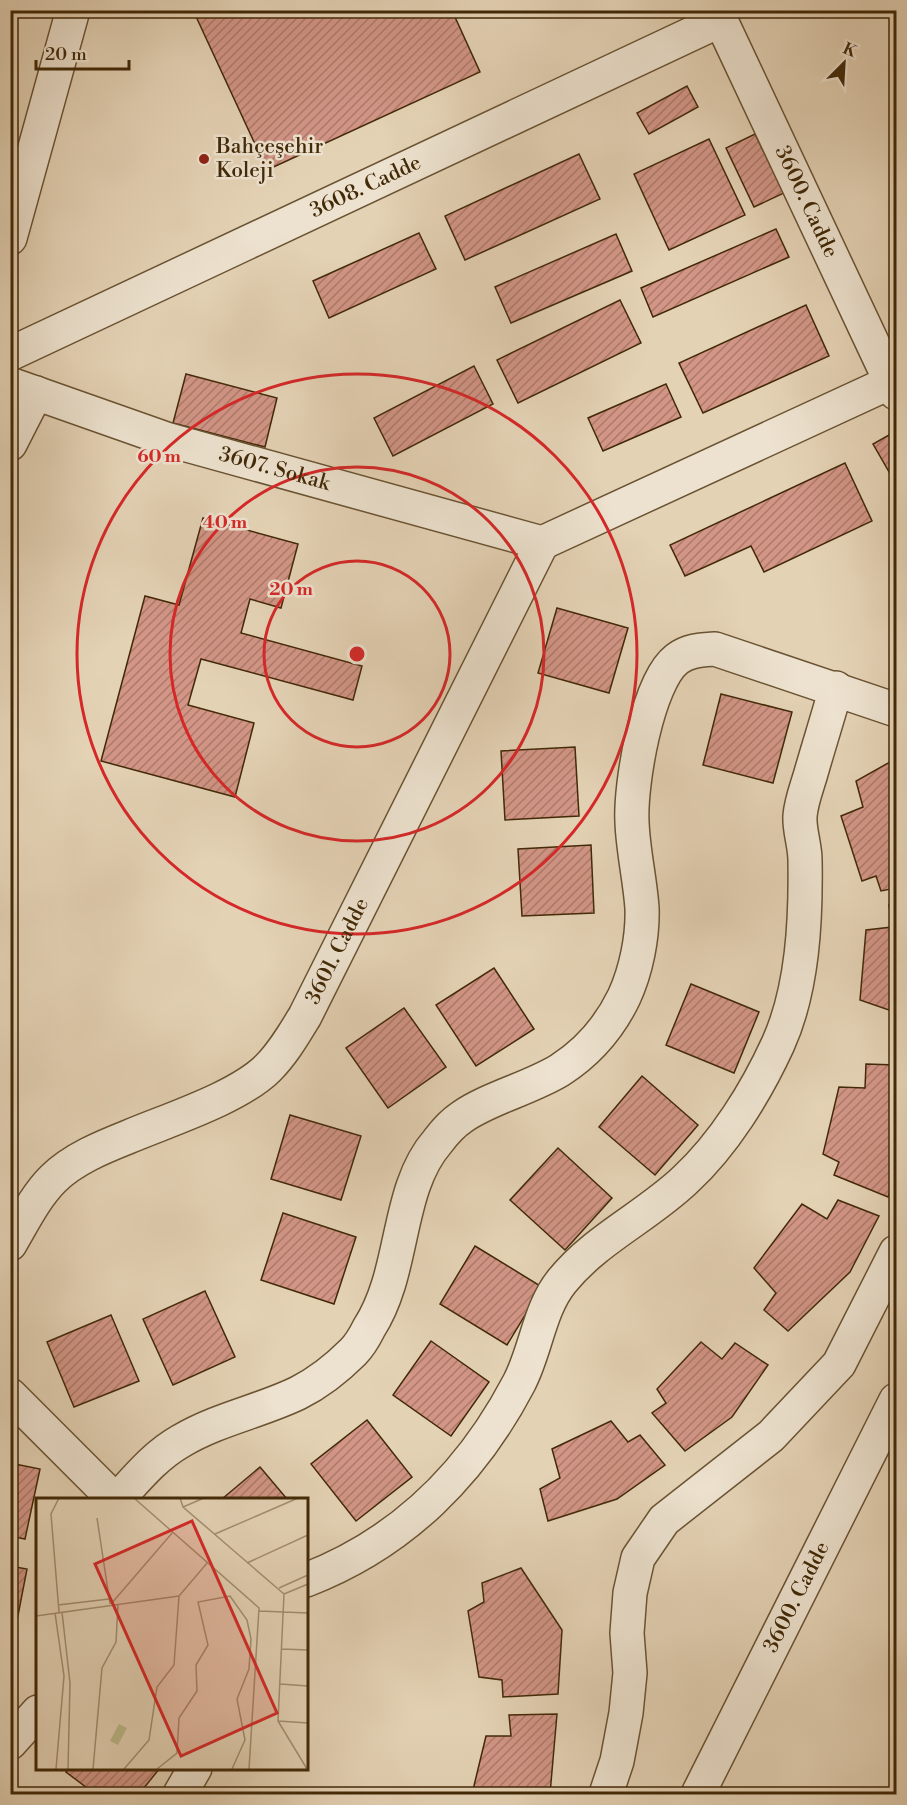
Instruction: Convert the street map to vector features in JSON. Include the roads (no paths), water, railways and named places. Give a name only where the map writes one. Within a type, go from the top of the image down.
[{"type":"street","points":[[10,238],[73,10]]},
{"type":"street","name":"3608. Cadde","points":[[10,354],[719,15]]},
{"type":"street","name":"3600. Cadde","points":[[719,15],[894,388]]},
{"type":"street","points":[[10,444],[23,388]]},
{"type":"street","name":"3607. Sokak","points":[[23,388],[169,440],[543,543]]},
{"type":"street","points":[[543,543],[894,388]]},
{"type":"street","name":"3601. Cadde","points":[[10,1244],[33,1205],[53,1179],[76,1162],[101,1148],[220,1100],[266,1070],[283,1050],[305,1016],[543,543]]},
{"type":"street","points":[[119,1498],[149,1465],[182,1440],[244,1413],[299,1393],[326,1376],[356,1350],[379,1313],[393,1277],[406,1211],[418,1172],[436,1143],[462,1117],[559,1070],[582,1054],[602,1032],[624,996],[640,944],[642,909],[632,821],[633,785],[646,718],[662,679],[675,660],[691,651],[715,649],[897,710]]},
{"type":"street","points":[[308,1579],[331,1571],[381,1542],[453,1482],[479,1449],[519,1383],[535,1348],[549,1302],[560,1284],[602,1242],[686,1180],[724,1136],[756,1083],[778,1043],[792,1002],[806,898],[805,854],[800,817],[836,688]]},
{"type":"street","points":[[606,1794],[617,1761],[626,1713],[630,1673],[627,1633],[630,1593],[638,1558],[664,1520],[771,1436],[838,1364],[897,1252]]},
{"type":"street","points":[[10,1395],[113,1498]]},
{"type":"street","name":"3600. Cadde","points":[[698,1794],[897,1400]]},
{"type":"street","points":[[10,1743],[36,1714]]},
{"type":"street","points":[[180,1794],[194,1769]]},
{"type":"place","name":"Bahçeşehir Koleji","points":[[204,159]]}]
